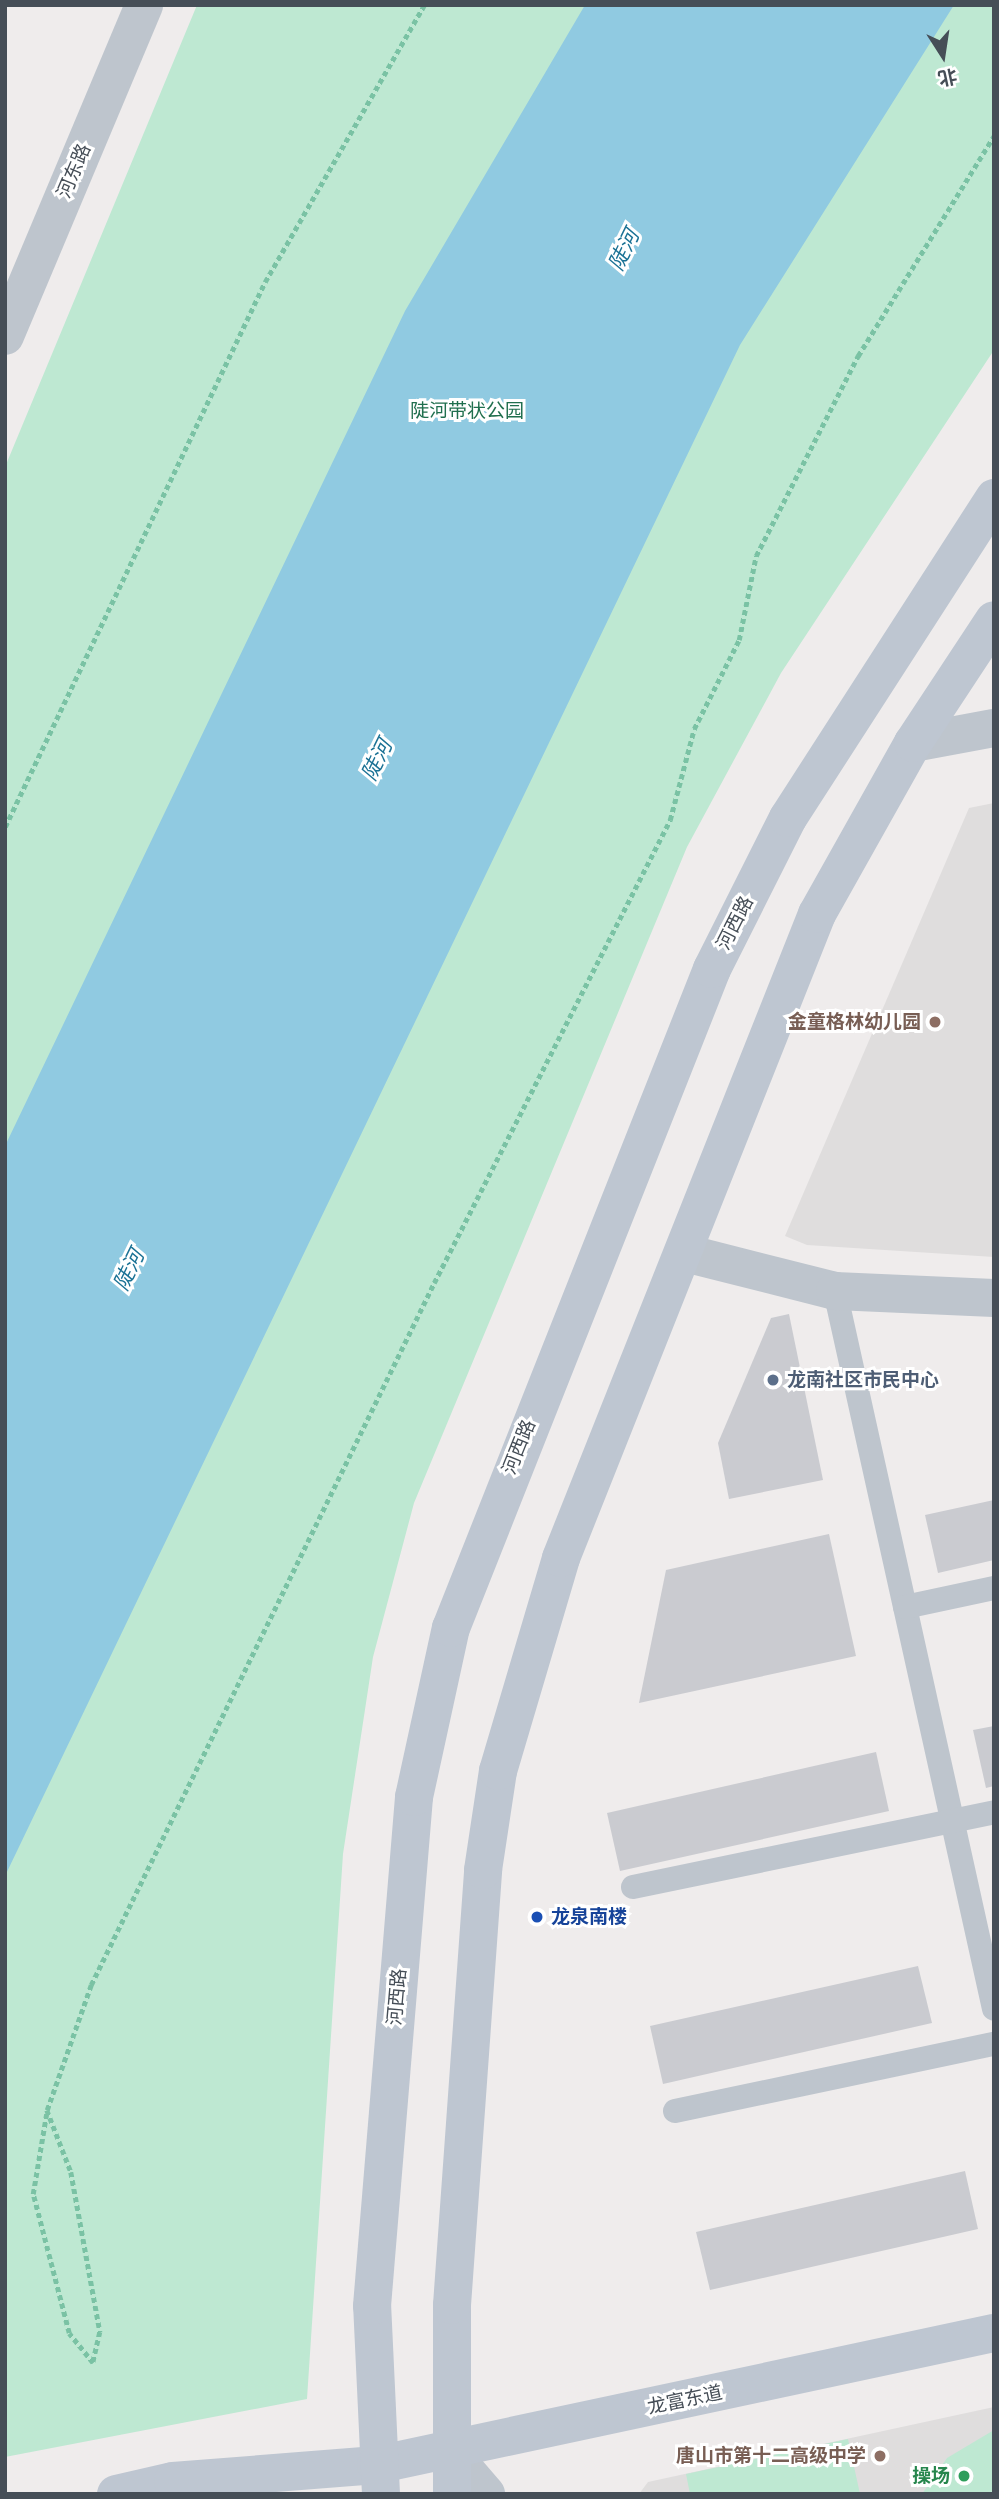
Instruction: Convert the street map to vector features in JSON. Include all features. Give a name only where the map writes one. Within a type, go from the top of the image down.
[{"type":"main road","name":"河西路","points":[[378,2479],[372,2306],[414,1797],[451,1628],[712,969],[788,818],[994,498]]},
{"type":"main road","points":[[452,2494],[449,2451],[483,1870],[498,1771],[561,1558],[685,1254],[817,915],[913,743],[994,620]]},
{"type":"main road","name":"龙富东道","points":[[298,2494],[378,2479],[449,2451],[994,2333]]},
{"type":"main road","name":"龙富东道","points":[[116,2494],[173,2481],[378,2479]]},
{"type":"street","name":"河东路","points":[[5,336],[144,5]]},
{"type":"street","points":[[913,743],[994,729]]},
{"type":"street","points":[[685,1254],[835,1290],[994,1298]]},
{"type":"street","points":[[449,2451],[486,2494]]},
{"type":"lane","points":[[835,1290],[994,2009]]},
{"type":"lane","points":[[905,1607],[994,1588]]},
{"type":"lane","points":[[632,1887],[994,1812]]},
{"type":"lane","points":[[675,2111],[994,2044]]},
{"type":"path","points":[[5,827],[265,282],[424,5]]},
{"type":"path","points":[[47,2110],[71,2172],[100,2332],[93,2363],[69,2333],[33,2194],[47,2110],[91,1985],[434,1283],[670,820],[694,729],[739,640],[756,556],[858,356],[994,136]]},
{"type":"shaded area","name":"金童格林幼儿园","points":[[994,803],[994,1257],[807,1245],[785,1236],[969,808]]},
{"type":"shaded area","name":"唐山市第十二高级中学","points":[[994,2407],[994,2494],[639,2494],[648,2482]]},
{"type":"green space","name":"陡河带状公园","points":[[197,5],[994,5],[994,350],[781,673],[687,847],[414,1503],[373,1657],[343,1854],[307,2399],[5,2457],[5,467]]},
{"type":"green space","name":"操场","points":[[994,2430],[994,2494],[922,2494],[947,2458]]},
{"type":"green space","points":[[848,2439],[860,2494],[690,2494],[686,2474]]},
{"type":"water","name":"陡河","points":[[585,5],[954,5],[740,345],[5,1876],[5,1146],[405,311]]},
{"type":"building","name":"龙南社区市民中心","points":[[789,1314],[823,1480],[729,1499],[718,1443],[771,1318]]},
{"type":"building","points":[[994,1500],[994,1560],[938,1573],[925,1515]]},
{"type":"building","points":[[829,1534],[856,1656],[639,1703],[666,1570]]},
{"type":"building","points":[[994,1726],[994,1786],[986,1788],[973,1730]]},
{"type":"building","points":[[876,1752],[889,1811],[620,1871],[607,1813]]},
{"type":"building","points":[[918,1966],[932,2023],[663,2084],[650,2026]]},
{"type":"building","points":[[965,2171],[978,2229],[710,2290],[696,2232]]},
{"type":"place","name":"金童格林幼儿园","points":[[935,1022]]},
{"type":"place","name":"龙南社区市民中心","points":[[773,1380]]},
{"type":"place","name":"龙泉南楼","points":[[537,1917]]},
{"type":"place","name":"唐山市第十二高级中学","points":[[880,2456]]},
{"type":"place","name":"操场","points":[[964,2476]]}]
